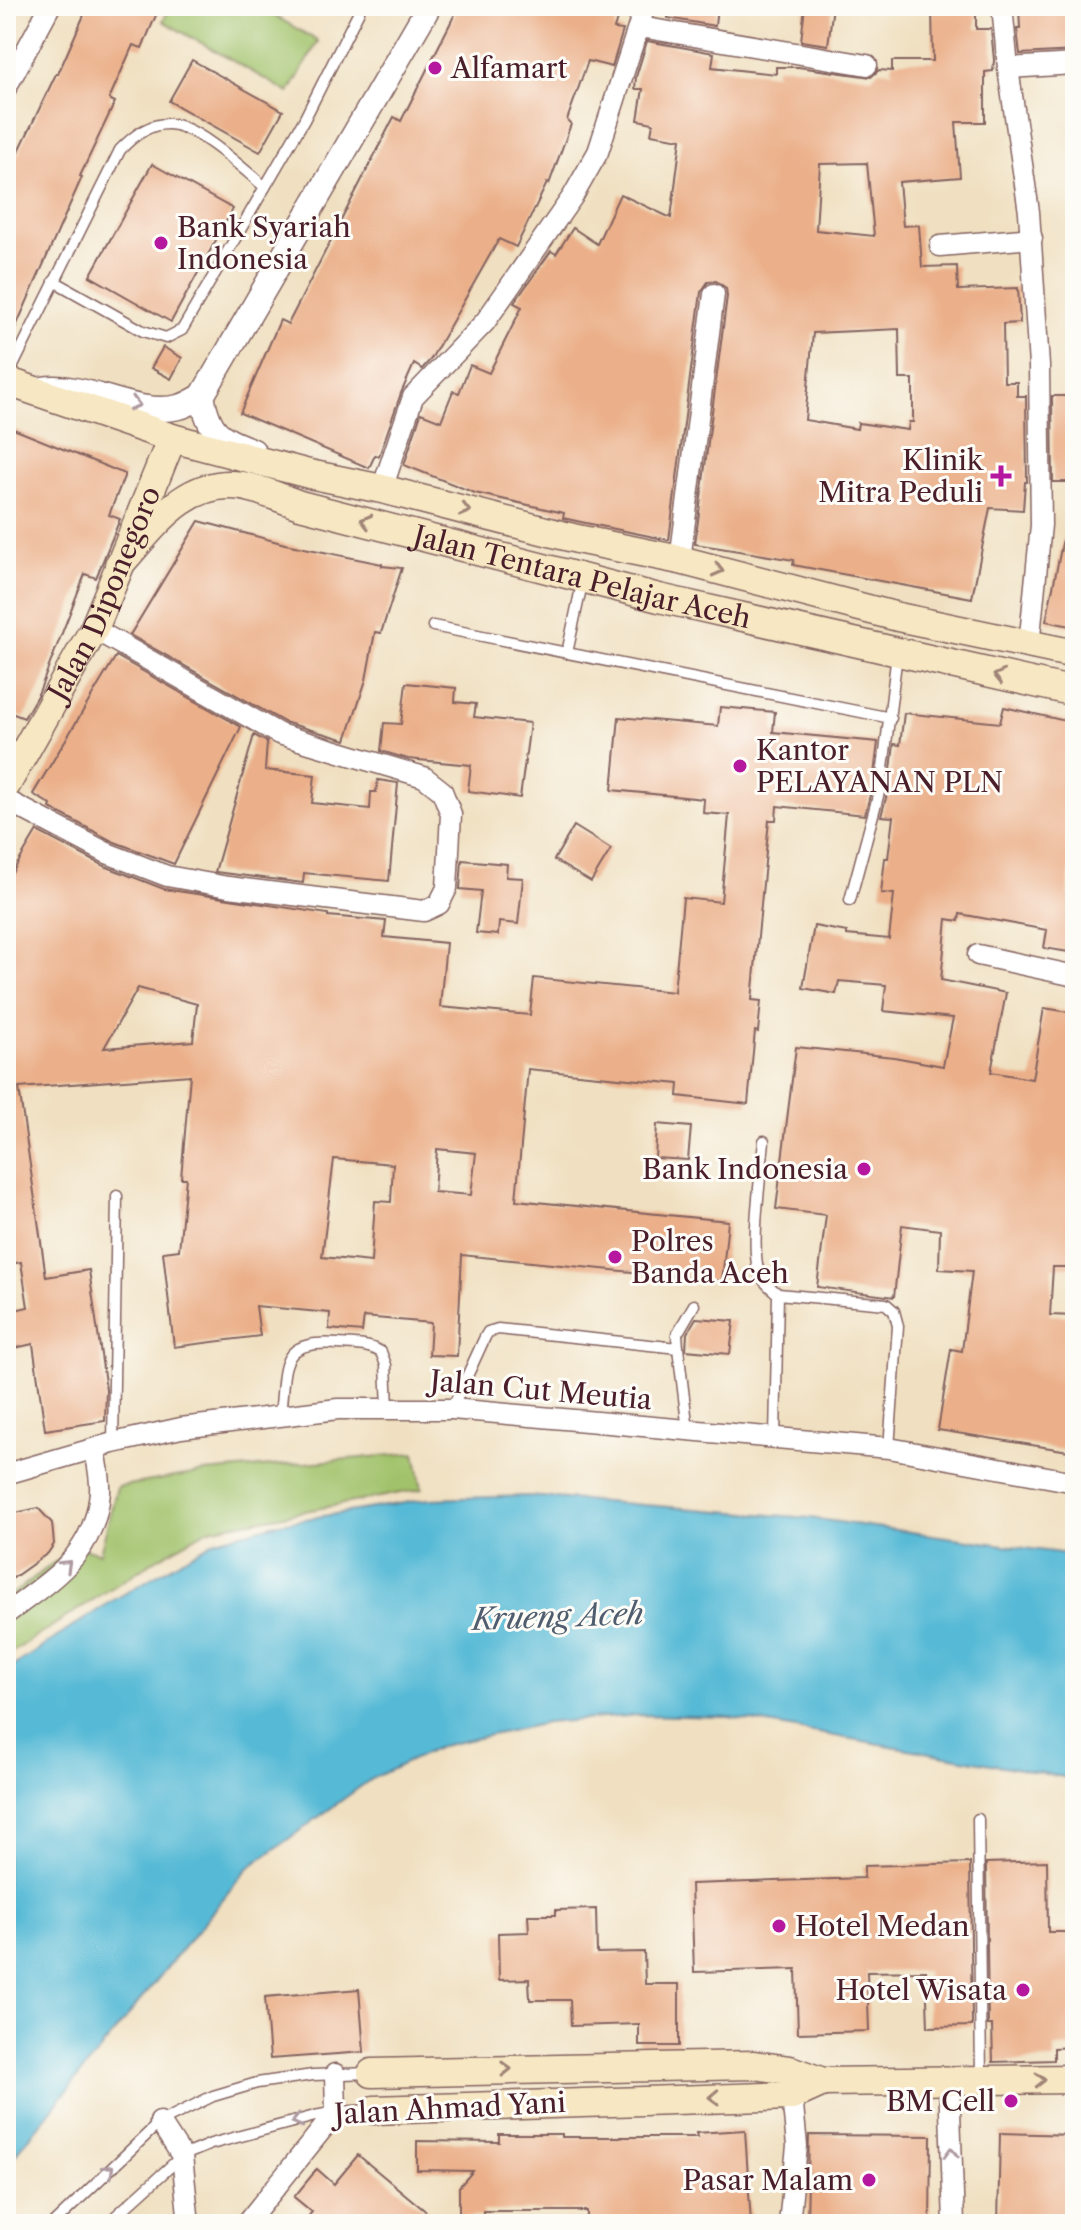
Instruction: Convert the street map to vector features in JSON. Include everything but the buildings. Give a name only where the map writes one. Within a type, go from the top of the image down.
[{"type":"main road","name":"Jalan Tentara Pelajar Aceh","points":[[14,384],[172,438],[309,474],[382,489],[577,539],[680,560],[898,617],[1075,654]]},
{"type":"main road","name":"Jalan Diponegoro","points":[[6,785],[94,629],[172,438]]},
{"type":"main road","name":"Jalan Tentara Pelajar Aceh","points":[[119,565],[180,499],[214,485],[242,486],[300,505],[659,598],[1075,692]]},
{"type":"main road","points":[[897,652],[898,617]]},
{"type":"main road","points":[[372,2073],[754,2065],[791,2083]]},
{"type":"main road","points":[[468,2105],[469,2069]]},
{"type":"main road","name":"Jalan Ahmad Yani","points":[[374,2110],[791,2083],[1075,2079]]},
{"type":"street","points":[[6,88],[50,6]]},
{"type":"street","points":[[14,384],[77,390],[158,409],[176,408],[202,396],[429,6]]},
{"type":"street","points":[[382,489],[413,397],[485,322],[573,196],[598,152],[645,6]]},
{"type":"street","points":[[1002,6],[1032,238],[1039,366],[1041,525],[1029,646]]},
{"type":"street","points":[[640,27],[867,65]]},
{"type":"street","points":[[1008,68],[1075,64]]},
{"type":"street","points":[[940,246],[1032,238]]},
{"type":"street","points":[[680,560],[714,294]]},
{"type":"street","points":[[202,396],[206,418],[216,432],[229,441],[309,474]]},
{"type":"street","points":[[6,800],[107,853],[167,876],[228,887],[424,911],[439,904],[447,888],[451,814],[442,791],[424,777],[279,734],[94,629]]},
{"type":"street","points":[[978,955],[1075,976]]},
{"type":"street","name":"Jalan Cut Meutia","points":[[7,1471],[181,1428],[338,1409],[388,1407],[452,1409],[889,1448],[1075,1482]]},
{"type":"street","points":[[6,1614],[47,1583],[84,1548],[95,1520],[104,1446]]},
{"type":"street","points":[[246,2224],[336,2112],[335,2074]]},
{"type":"street","points":[[949,2082],[954,2224]]},
{"type":"street","points":[[789,2224],[797,2146],[791,2083]]},
{"type":"street","points":[[160,2122],[182,2156],[189,2224]]},
{"type":"lane","points":[[54,281],[143,331],[166,338],[173,336],[188,322],[304,120],[359,11]]},
{"type":"lane","points":[[14,384],[54,281],[120,150],[139,133],[168,123],[179,126],[201,137],[265,187]]},
{"type":"lane","points":[[567,653],[583,577]]},
{"type":"lane","points":[[433,626],[891,718]]},
{"type":"lane","points":[[850,900],[881,785],[897,652]]},
{"type":"lane","points":[[764,1141],[756,1251],[759,1271],[765,1283],[778,1294],[886,1304],[894,1311],[898,1326],[889,1448]]},
{"type":"lane","points":[[104,1446],[117,1196]]},
{"type":"lane","points":[[775,1438],[778,1294]]},
{"type":"lane","points":[[688,1431],[677,1334],[694,1305]]},
{"type":"lane","points":[[452,1409],[485,1337],[488,1332],[498,1329],[678,1348]]},
{"type":"lane","points":[[280,1415],[286,1360],[297,1348],[313,1342],[370,1346],[381,1352],[386,1365],[388,1407]]},
{"type":"lane","points":[[978,1819],[981,2081]]},
{"type":"lane","points":[[53,2224],[160,2122],[213,2096],[257,2083],[372,2073]]},
{"type":"lane","name":"Jalan Ahmad Yani","points":[[107,2224],[182,2156],[211,2144],[336,2112],[374,2110]]},
{"type":"green space","points":[[171,6],[258,6],[318,41],[289,93],[163,21]]},
{"type":"green space","points":[[415,1453],[422,1489],[209,1529],[6,1656],[6,1599],[76,1546],[100,1553],[117,1487],[205,1472]]},
{"type":"water","name":"Krueng Aceh","points":[[528,1496],[810,1518],[1075,1555],[1075,1779],[729,1717],[638,1715],[546,1723],[441,1746],[371,1779],[247,1869],[6,2166],[6,1671],[107,1604],[216,1540],[280,1523],[429,1499]]},
{"type":"place","name":"Alfamart","points":[[435,68]]},
{"type":"place","name":"Bank Syariah Indonesia","points":[[161,243]]},
{"type":"place","name":"Klinik Mitra Peduli","points":[[1001,476]]},
{"type":"place","name":"Kantor PELAYANAN PLN","points":[[740,766]]},
{"type":"place","name":"Bank Indonesia","points":[[864,1169]]},
{"type":"place","name":"Polres Banda Aceh","points":[[615,1257]]},
{"type":"place","name":"Hotel Medan","points":[[779,1926]]},
{"type":"place","name":"Hotel Wisata","points":[[1023,1990]]},
{"type":"place","name":"BM Cell","points":[[1011,2101]]},
{"type":"place","name":"Pasar Malam","points":[[869,2180]]}]
